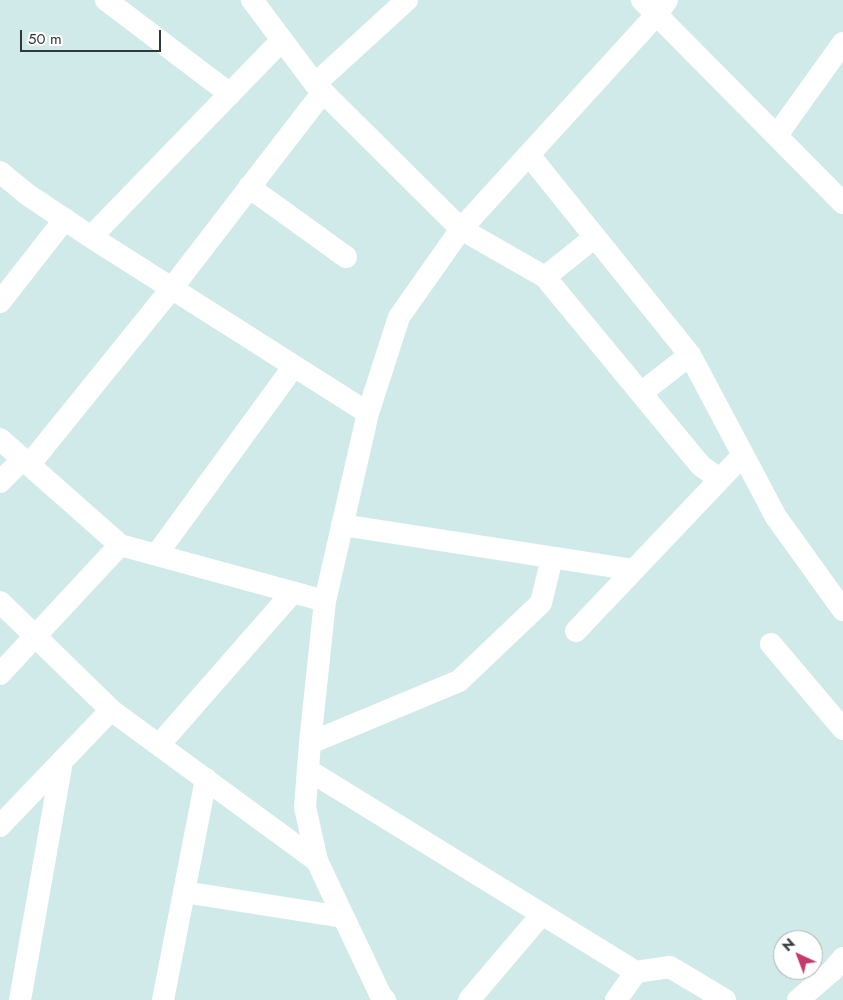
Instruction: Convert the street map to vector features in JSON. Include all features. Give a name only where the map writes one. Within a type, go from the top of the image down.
[{"type":"street","points":[[106,0],[230,94]]},
{"type":"street","points":[[252,0],[319,88],[461,229],[545,277],[701,466],[720,479]]},
{"type":"street","points":[[0,482],[26,462],[172,288],[249,188],[319,88],[407,0]]},
{"type":"street","points":[[385,1000],[381,996],[317,861],[305,808],[324,600],[368,412],[400,316],[461,229],[529,155],[655,5],[776,135],[843,203]]},
{"type":"street","points":[[91,237],[282,40]]},
{"type":"street","points":[[776,135],[843,43]]},
{"type":"street","points":[[529,155],[690,355],[776,517],[843,610]]},
{"type":"street","points":[[0,172],[28,194],[91,237],[368,412]]},
{"type":"street","points":[[249,188],[346,258]]},
{"type":"street","points":[[0,302],[65,219]]},
{"type":"street","points":[[545,277],[595,237]]},
{"type":"street","points":[[641,393],[690,355]]},
{"type":"street","points":[[157,554],[294,366]]},
{"type":"street","points":[[0,439],[120,545],[324,600]]},
{"type":"street","points":[[576,631],[743,455]]},
{"type":"street","points":[[342,525],[634,570]]},
{"type":"street","points":[[0,674],[120,545]]},
{"type":"street","points":[[310,743],[459,681],[541,603],[552,558]]},
{"type":"street","points":[[159,745],[293,592]]},
{"type":"street","points":[[0,602],[111,710],[317,861]]},
{"type":"street","points":[[771,644],[843,729]]},
{"type":"street","points":[[0,826],[111,710]]},
{"type":"street","points":[[20,1000],[62,761]]},
{"type":"street","points":[[308,770],[636,972],[670,967],[725,1000]]},
{"type":"street","points":[[164,1000],[206,779]]},
{"type":"street","points":[[184,892],[343,917]]},
{"type":"street","points":[[469,1000],[542,914]]},
{"type":"street","points":[[798,1000],[832,971],[843,958]]},
{"type":"street","points":[[616,1000],[636,972]]},
{"type":"street","points":[[0,998],[8,1000]]}]
